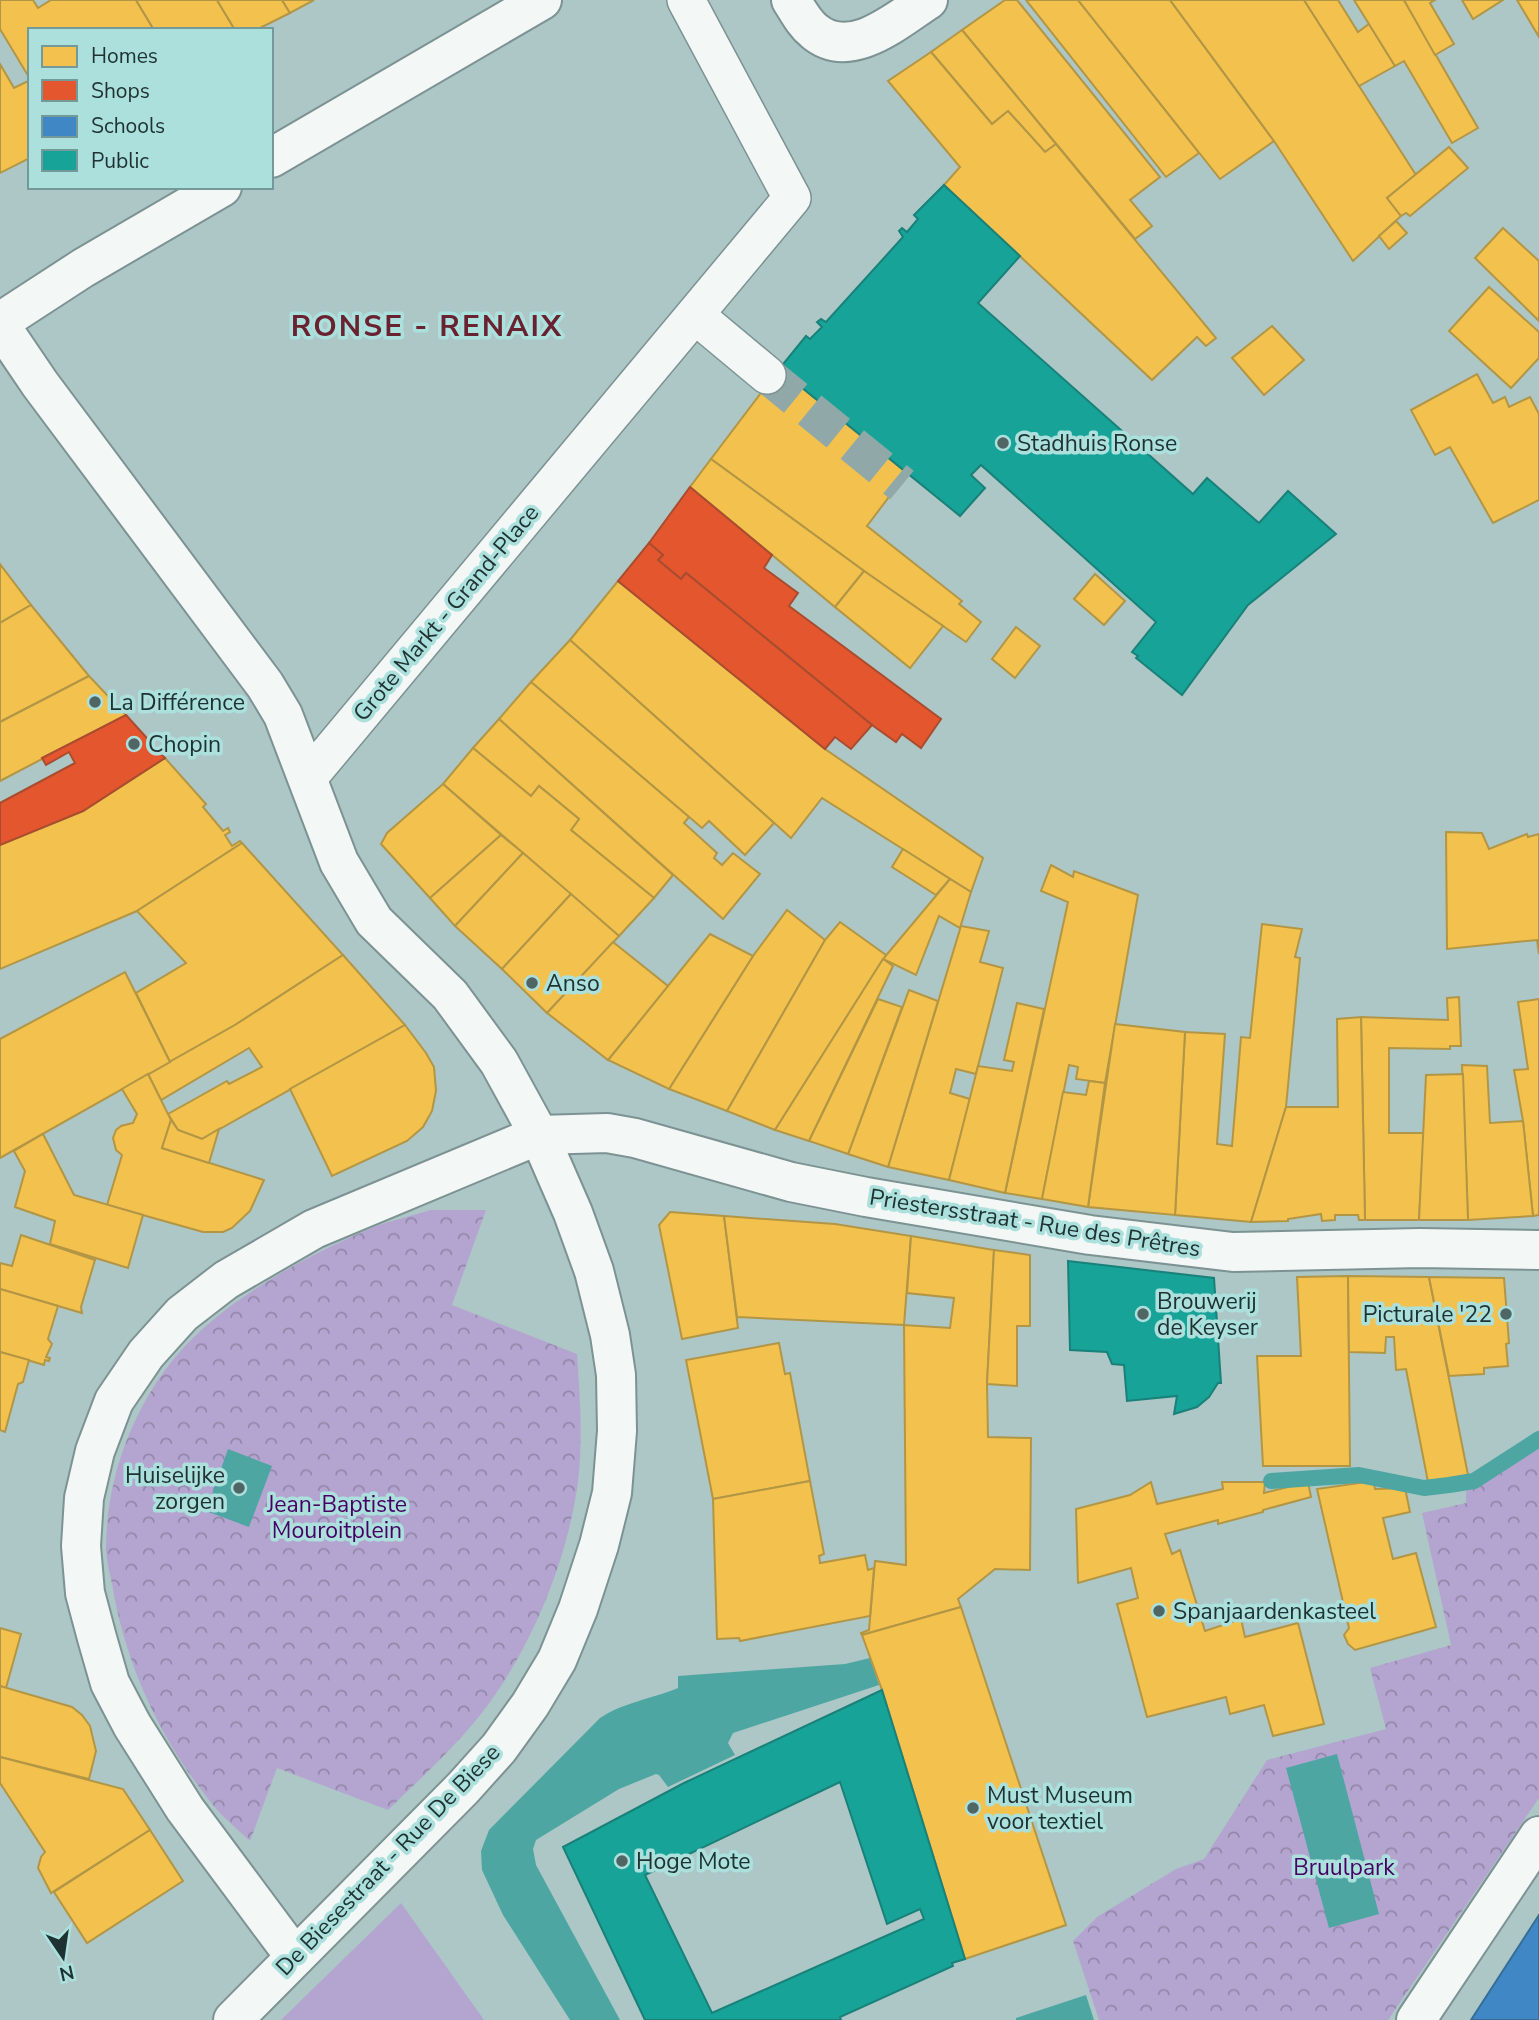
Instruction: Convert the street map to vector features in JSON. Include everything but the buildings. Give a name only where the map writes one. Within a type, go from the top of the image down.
[{"type":"street","points":[[273,157],[542,0]]},
{"type":"street","name":"Grote Markt - Grand-Place","points":[[308,778],[792,198],[686,0]]},
{"type":"street","points":[[791,0],[815,33],[837,41],[861,40],[928,0]]},
{"type":"street","points":[[219,189],[83,268],[0,323],[40,384],[265,685],[284,715],[308,778]]},
{"type":"street","points":[[695,315],[766,375]]},
{"type":"street","name":"De Biesestraat - Rue De Biese","points":[[233,2020],[463,1788],[499,1748],[530,1705],[557,1660],[578,1609],[599,1545],[612,1493],[617,1431],[616,1376],[610,1335],[594,1271],[573,1213],[539,1135],[499,1062],[450,995],[374,921],[339,862],[308,778]]},
{"type":"street","name":"Priestersstraat - Rue des Prêtres","points":[[539,1135],[607,1133],[635,1138],[791,1182],[866,1197],[1090,1235],[1233,1252],[1420,1248],[1539,1250]]},
{"type":"street","points":[[295,1957],[185,1809],[132,1725],[110,1683],[85,1593],[80,1545],[83,1498],[95,1451],[114,1401],[146,1354],[182,1314],[226,1280],[314,1229],[539,1135]]},
{"type":"street","points":[[1416,2020],[1539,1836]]},
{"type":"green space","name":"Jean-Baptiste Mouroitplein","points":[[430,1210],[486,1210],[452,1305],[577,1354],[580,1466],[565,1544],[543,1607],[496,1694],[456,1743],[388,1810],[277,1768],[250,1841],[218,1811],[191,1776],[160,1725],[135,1670],[118,1613],[106,1553],[107,1520],[118,1466],[127,1439],[152,1389],[186,1345],[206,1326],[250,1292],[299,1263],[374,1227]]},
{"type":"green space","name":"Bruulpark","points":[[1539,1430],[1539,1798],[1388,2020],[1099,2020],[1073,1941],[1097,1917],[1176,1869],[1204,1859],[1267,1760],[1386,1729],[1370,1668],[1451,1645],[1422,1513],[1466,1503],[1466,1477]]},
{"type":"green space","points":[[401,1903],[484,2020],[281,2020]]},
{"type":"water","points":[[228,1449],[272,1466],[249,1527],[206,1511]]},
{"type":"water","points":[[870,1658],[879,1685],[733,1733],[728,1743],[735,1755],[668,1787],[656,1774],[619,1789],[536,1840],[533,1849],[536,1865],[620,2020],[570,2020],[503,1915],[482,1870],[481,1851],[489,1830],[600,1718],[619,1708],[678,1688],[678,1676],[845,1664]]},
{"type":"water","points":[[1337,1754],[1379,1914],[1329,1928],[1286,1768]]},
{"type":"water","points":[[1086,1995],[1094,2020],[1016,2020],[1016,2018]]},
{"type":"waterway","points":[[1271,1481],[1359,1475],[1424,1488],[1449,1485],[1474,1481],[1539,1439]]},
{"type":"tunnel","points":[[767,375],[902,485]]},
{"type":"place","name":"Stadhuis Ronse","points":[[1003,443]]},
{"type":"place","name":"La Différence","points":[[95,702]]},
{"type":"place","name":"Chopin","points":[[134,744]]},
{"type":"place","name":"Anso","points":[[532,983]]},
{"type":"place","name":"Brouwerij de Keyser","points":[[1143,1314]]},
{"type":"place","name":"Picturale '22","points":[[1506,1314]]},
{"type":"place","name":"Huiselijke zorgen","points":[[239,1488]]},
{"type":"place","name":"Spanjaardenkasteel","points":[[1159,1611]]},
{"type":"place","name":"Must Museum voor textiel","points":[[973,1808]]},
{"type":"place","name":"Hoge Mote","points":[[622,1861]]},
{"type":"district","name":"RONSE - RENAIX","points":[[427,326]]}]
